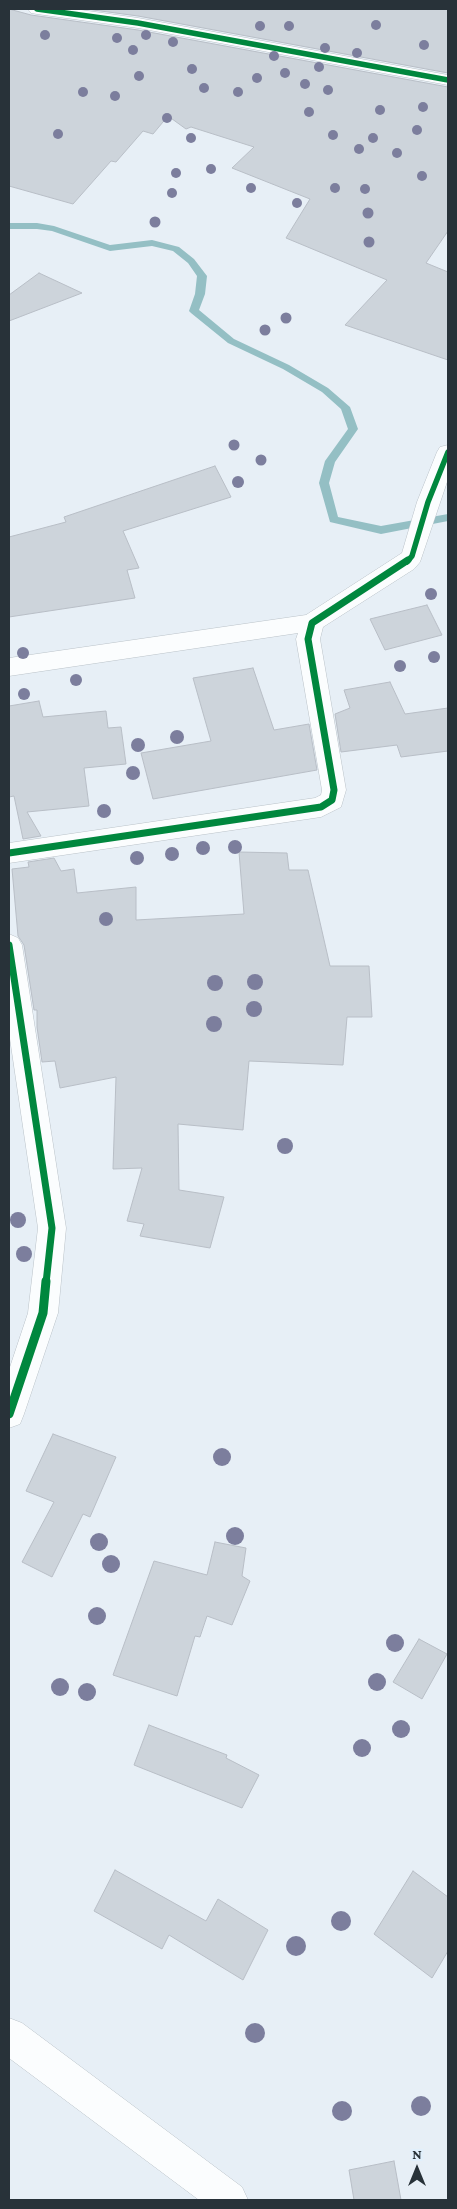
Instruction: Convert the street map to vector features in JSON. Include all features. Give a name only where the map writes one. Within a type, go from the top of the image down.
[{"type":"street","points":[[37,9],[138,23],[448,80]]},
{"type":"street","points":[[9,667],[312,623],[406,563],[415,550],[428,502],[448,452]]},
{"type":"street","points":[[9,853],[321,808],[332,800],[334,790],[308,639],[312,623]]},
{"type":"street","points":[[9,945],[52,1228],[43,1313],[9,1414]]},
{"type":"street","points":[[9,2036],[229,2200]]},
{"type":"building","points":[[9,9],[31,15],[138,30],[448,87],[448,231],[426,263],[448,272],[448,360],[345,325],[387,280],[286,238],[310,199],[232,168],[254,147],[191,127],[186,129],[168,116],[153,134],[143,131],[116,162],[111,161],[73,204],[9,186]]},
{"type":"building","points":[[86,9],[448,9],[448,73],[138,16]]},
{"type":"building","points":[[39,273],[82,293],[9,321],[9,295]]},
{"type":"building","points":[[215,466],[231,497],[123,531],[139,568],[127,570],[135,598],[9,617],[9,537],[66,522],[64,517]]},
{"type":"building","points":[[427,605],[442,635],[385,650],[370,619]]},
{"type":"building","points":[[253,668],[274,730],[309,724],[317,770],[153,799],[141,753],[211,741],[193,678]]},
{"type":"building","points":[[390,682],[405,714],[448,708],[448,751],[401,757],[397,745],[341,752],[335,714],[350,708],[344,690]]},
{"type":"building","points":[[39,701],[43,717],[106,711],[108,728],[121,727],[126,764],[84,768],[89,806],[27,812],[41,836],[23,839],[14,796],[9,797],[9,706]]},
{"type":"building","points":[[239,852],[287,853],[289,870],[308,870],[330,966],[369,966],[372,1017],[347,1017],[343,1065],[249,1061],[243,1130],[178,1124],[179,1190],[224,1197],[210,1248],[140,1236],[144,1224],[127,1221],[142,1168],[113,1169],[116,1077],[60,1088],[55,1061],[42,1062],[37,1027],[37,1010],[34,1010],[24,945],[18,936],[12,869],[29,867],[28,862],[54,858],[61,871],[74,869],[77,893],[136,887],[136,920],[244,914]]},
{"type":"building","points":[[53,1434],[116,1457],[90,1517],[83,1514],[52,1577],[22,1562],[54,1502],[26,1491]]},
{"type":"building","points":[[215,1542],[246,1548],[242,1576],[250,1581],[232,1625],[207,1616],[200,1637],[195,1636],[177,1696],[113,1675],[154,1561],[207,1575]]},
{"type":"building","points":[[419,1639],[447,1654],[422,1699],[393,1682]]},
{"type":"building","points":[[149,1725],[227,1755],[226,1758],[259,1775],[242,1808],[134,1765]]},
{"type":"building","points":[[115,1870],[206,1921],[218,1899],[268,1930],[243,1980],[169,1935],[162,1949],[94,1911]]},
{"type":"building","points":[[413,1871],[448,1897],[448,1951],[432,1978],[374,1934]]},
{"type":"building","points":[[394,2161],[401,2200],[354,2200],[349,2170]]},
{"type":"waterway","points":[[9,226],[37,226],[54,229],[110,248],[152,243],[176,249],[191,261],[202,276],[200,294],[194,311],[231,341],[286,367],[325,390],[345,407],[353,429],[330,461],[324,483],[334,520],[381,530],[448,518]]},
{"type":"cycle path","points":[[37,9],[138,23],[448,80]]},
{"type":"cycle path","points":[[9,853],[321,807],[332,800],[334,790],[308,639],[312,623],[406,563],[412,556],[428,502],[448,452]]},
{"type":"cycle path","points":[[9,945],[52,1228],[43,1313],[9,1414]]}]
